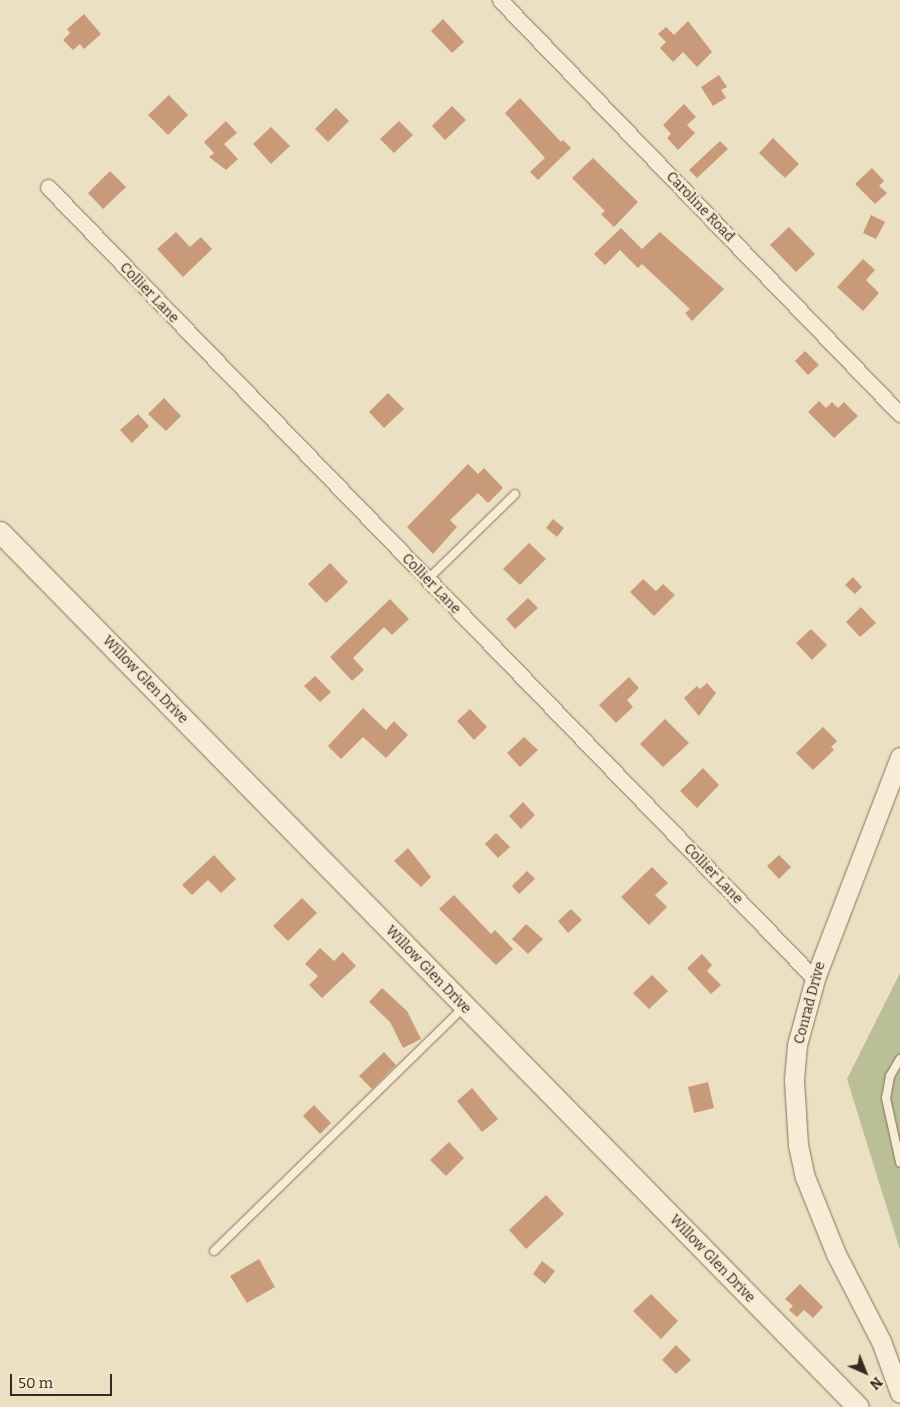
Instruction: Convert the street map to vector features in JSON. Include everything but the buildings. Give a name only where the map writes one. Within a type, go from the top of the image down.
[{"type":"main road","name":"Willow Glen Drive","points":[[0,532],[858,1407]]},
{"type":"street","name":"Caroline Road","points":[[500,0],[900,414]]},
{"type":"street","name":"Collier Lane","points":[[48,187],[426,580],[815,978]]},
{"type":"street","name":"Conrad Drive","points":[[900,756],[815,978],[800,1029],[794,1072],[798,1145],[817,1211],[881,1341],[900,1393]]},
{"type":"lane","points":[[426,580],[515,494]]},
{"type":"lane","points":[[214,1251],[464,1007]]},
{"type":"lane","points":[[900,1059],[890,1076],[886,1098],[900,1162]]},
{"type":"green space","points":[[900,973],[900,1250],[847,1079]]}]
